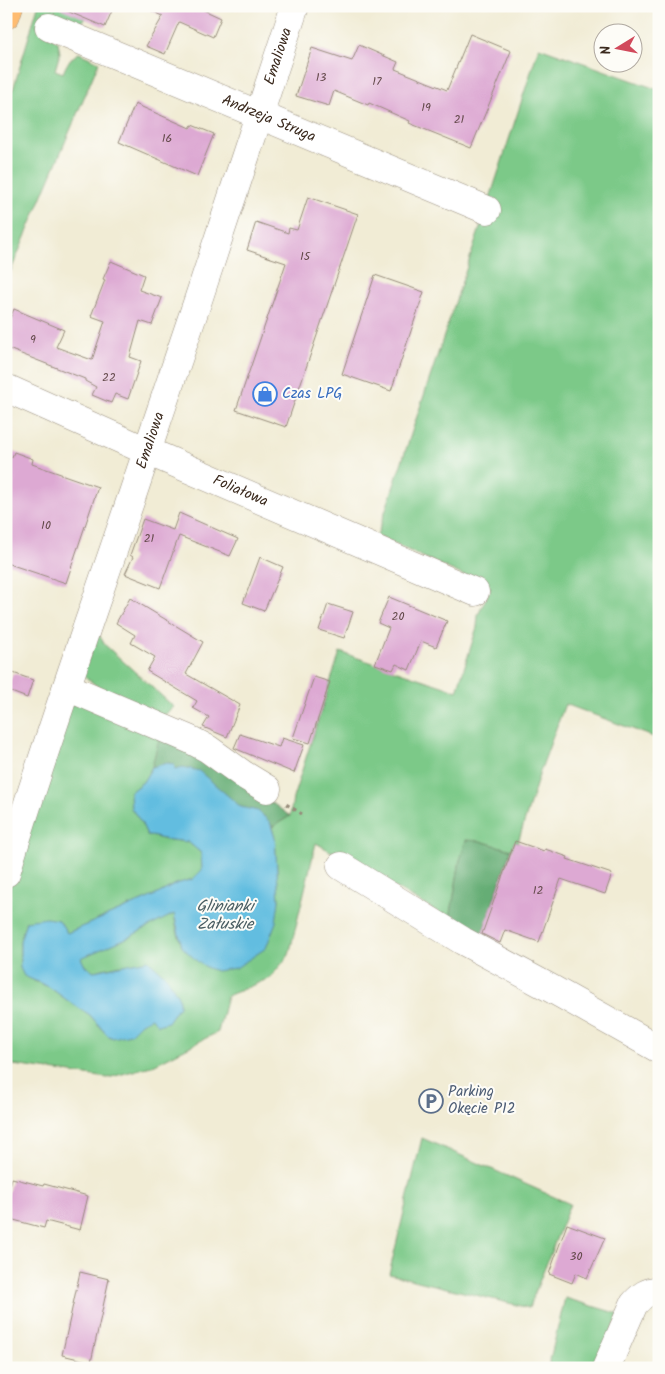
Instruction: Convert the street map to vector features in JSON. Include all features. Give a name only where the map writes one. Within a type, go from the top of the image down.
[{"type":"highway","points":[[6,15],[9,6]]},
{"type":"street","name":"Emaliowa","points":[[6,873],[48,739],[68,687],[295,6]]},
{"type":"street","name":"Andrzeja Struga","points":[[49,26],[487,210]]},
{"type":"street","name":"Foliałowa","points":[[6,388],[147,451],[475,592]]},
{"type":"street","points":[[68,687],[191,740],[208,749],[267,789]]},
{"type":"street","points":[[341,866],[463,941],[552,988],[659,1049]]},
{"type":"street","points":[[606,1368],[634,1304],[640,1296],[656,1290],[659,1291]]},
{"type":"green space","points":[[38,6],[90,6],[81,25],[76,28],[42,15],[37,26],[58,42],[60,53],[55,70],[63,73],[69,61],[79,53],[99,62],[6,282],[6,113]]},
{"type":"green space","points":[[539,47],[592,66],[592,72],[609,72],[659,90],[659,739],[565,704],[541,769],[518,842],[515,841],[511,850],[480,841],[460,860],[450,919],[316,843],[289,955],[270,978],[227,996],[218,1032],[151,1066],[108,1078],[6,1064],[6,910],[11,883],[70,705],[83,701],[160,735],[152,767],[143,782],[130,792],[131,808],[147,835],[188,842],[201,853],[202,870],[193,879],[176,884],[156,895],[67,933],[59,920],[26,921],[20,941],[20,968],[34,981],[49,987],[90,1015],[107,1035],[130,1034],[141,1023],[151,1018],[121,965],[94,971],[85,966],[80,958],[129,937],[174,913],[182,947],[279,901],[275,838],[272,827],[290,816],[293,798],[340,652],[457,691],[477,627],[478,615],[491,588],[377,536]]},
{"type":"green space","points":[[98,633],[105,645],[174,707],[157,721],[112,697],[82,675]]},
{"type":"green space","points":[[160,735],[206,754],[290,816],[272,827],[270,822],[258,811],[241,807],[174,769],[174,764],[167,763],[152,767]]},
{"type":"green space","points":[[466,840],[480,841],[511,850],[481,937],[450,919],[460,860]]},
{"type":"green space","points":[[422,1138],[570,1204],[529,1308],[389,1274]]},
{"type":"green space","points":[[565,1298],[619,1314],[597,1368],[548,1368]]},
{"type":"water","name":"Glinianki Załuskie","points":[[167,763],[174,764],[175,769],[183,767],[199,771],[241,807],[258,811],[270,822],[275,838],[279,901],[276,922],[266,948],[236,968],[216,971],[198,962],[182,947],[174,914],[129,937],[81,958],[85,966],[94,971],[148,960],[167,977],[179,998],[179,1006],[168,1022],[158,1025],[151,1018],[141,1023],[130,1034],[113,1038],[107,1035],[90,1015],[49,987],[24,976],[20,968],[20,941],[26,921],[46,918],[59,920],[67,933],[156,895],[176,884],[193,879],[202,870],[201,853],[188,842],[147,835],[131,808],[130,792],[143,782],[152,767]]},
{"type":"building","points":[[55,6],[114,6],[105,27]]},
{"type":"building","points":[[142,6],[195,6],[221,18],[213,37],[179,22],[165,54],[146,46],[163,16]]},
{"type":"building","points":[[470,34],[511,51],[471,148],[409,123],[410,121],[369,103],[368,105],[334,91],[329,106],[296,96],[312,48],[352,61],[359,45],[398,62],[395,69],[447,90]]},
{"type":"building","points":[[135,104],[190,128],[192,125],[214,134],[197,176],[119,142]]},
{"type":"building","points":[[308,197],[358,214],[286,427],[236,410],[286,263],[247,250],[256,222],[288,233],[289,228],[297,230]]},
{"type":"building","points":[[111,261],[144,275],[139,290],[162,298],[152,325],[140,321],[130,357],[141,361],[128,399],[115,394],[111,403],[92,395],[96,387],[85,381],[85,379],[6,348],[6,327],[14,309],[64,330],[56,347],[92,360],[105,321],[91,316]]},
{"type":"building","points":[[375,275],[424,292],[391,391],[342,374]]},
{"type":"building","points":[[14,452],[33,459],[32,464],[98,487],[66,583],[6,563],[6,455],[12,457]]},
{"type":"building","points":[[179,513],[238,539],[230,556],[179,536],[160,588],[125,574],[133,557],[130,555],[143,519],[173,530]]},
{"type":"building","points":[[260,557],[283,567],[264,611],[243,603]]},
{"type":"building","points":[[389,597],[447,621],[436,647],[421,641],[409,670],[396,664],[393,670],[375,664],[389,628],[378,623]]},
{"type":"building","points":[[130,598],[203,642],[186,674],[240,705],[227,737],[203,727],[209,717],[193,708],[197,701],[147,671],[155,657],[131,643],[135,635],[116,623]]},
{"type":"building","points":[[328,604],[353,612],[344,638],[319,630]]},
{"type":"building","points":[[13,673],[33,680],[27,698],[6,690]]},
{"type":"building","points":[[314,677],[330,682],[310,743],[293,738]]},
{"type":"building","points":[[240,734],[279,747],[282,738],[304,745],[294,773],[234,748]]},
{"type":"building","points":[[515,841],[544,851],[545,849],[568,857],[567,859],[612,874],[605,894],[561,879],[539,942],[505,930],[500,943],[482,934]]},
{"type":"building","points":[[12,1178],[43,1186],[44,1184],[88,1196],[80,1230],[46,1221],[44,1228],[6,1218],[6,1202]]},
{"type":"building","points":[[567,1224],[605,1238],[587,1278],[576,1273],[572,1283],[549,1274]]},
{"type":"building","points":[[80,1272],[109,1279],[91,1362],[62,1355]]},
{"type":"place","name":"Czas LPG","points":[[265,394]]},
{"type":"place","name":"Parking Okęcie P12","points":[[431,1101]]}]
